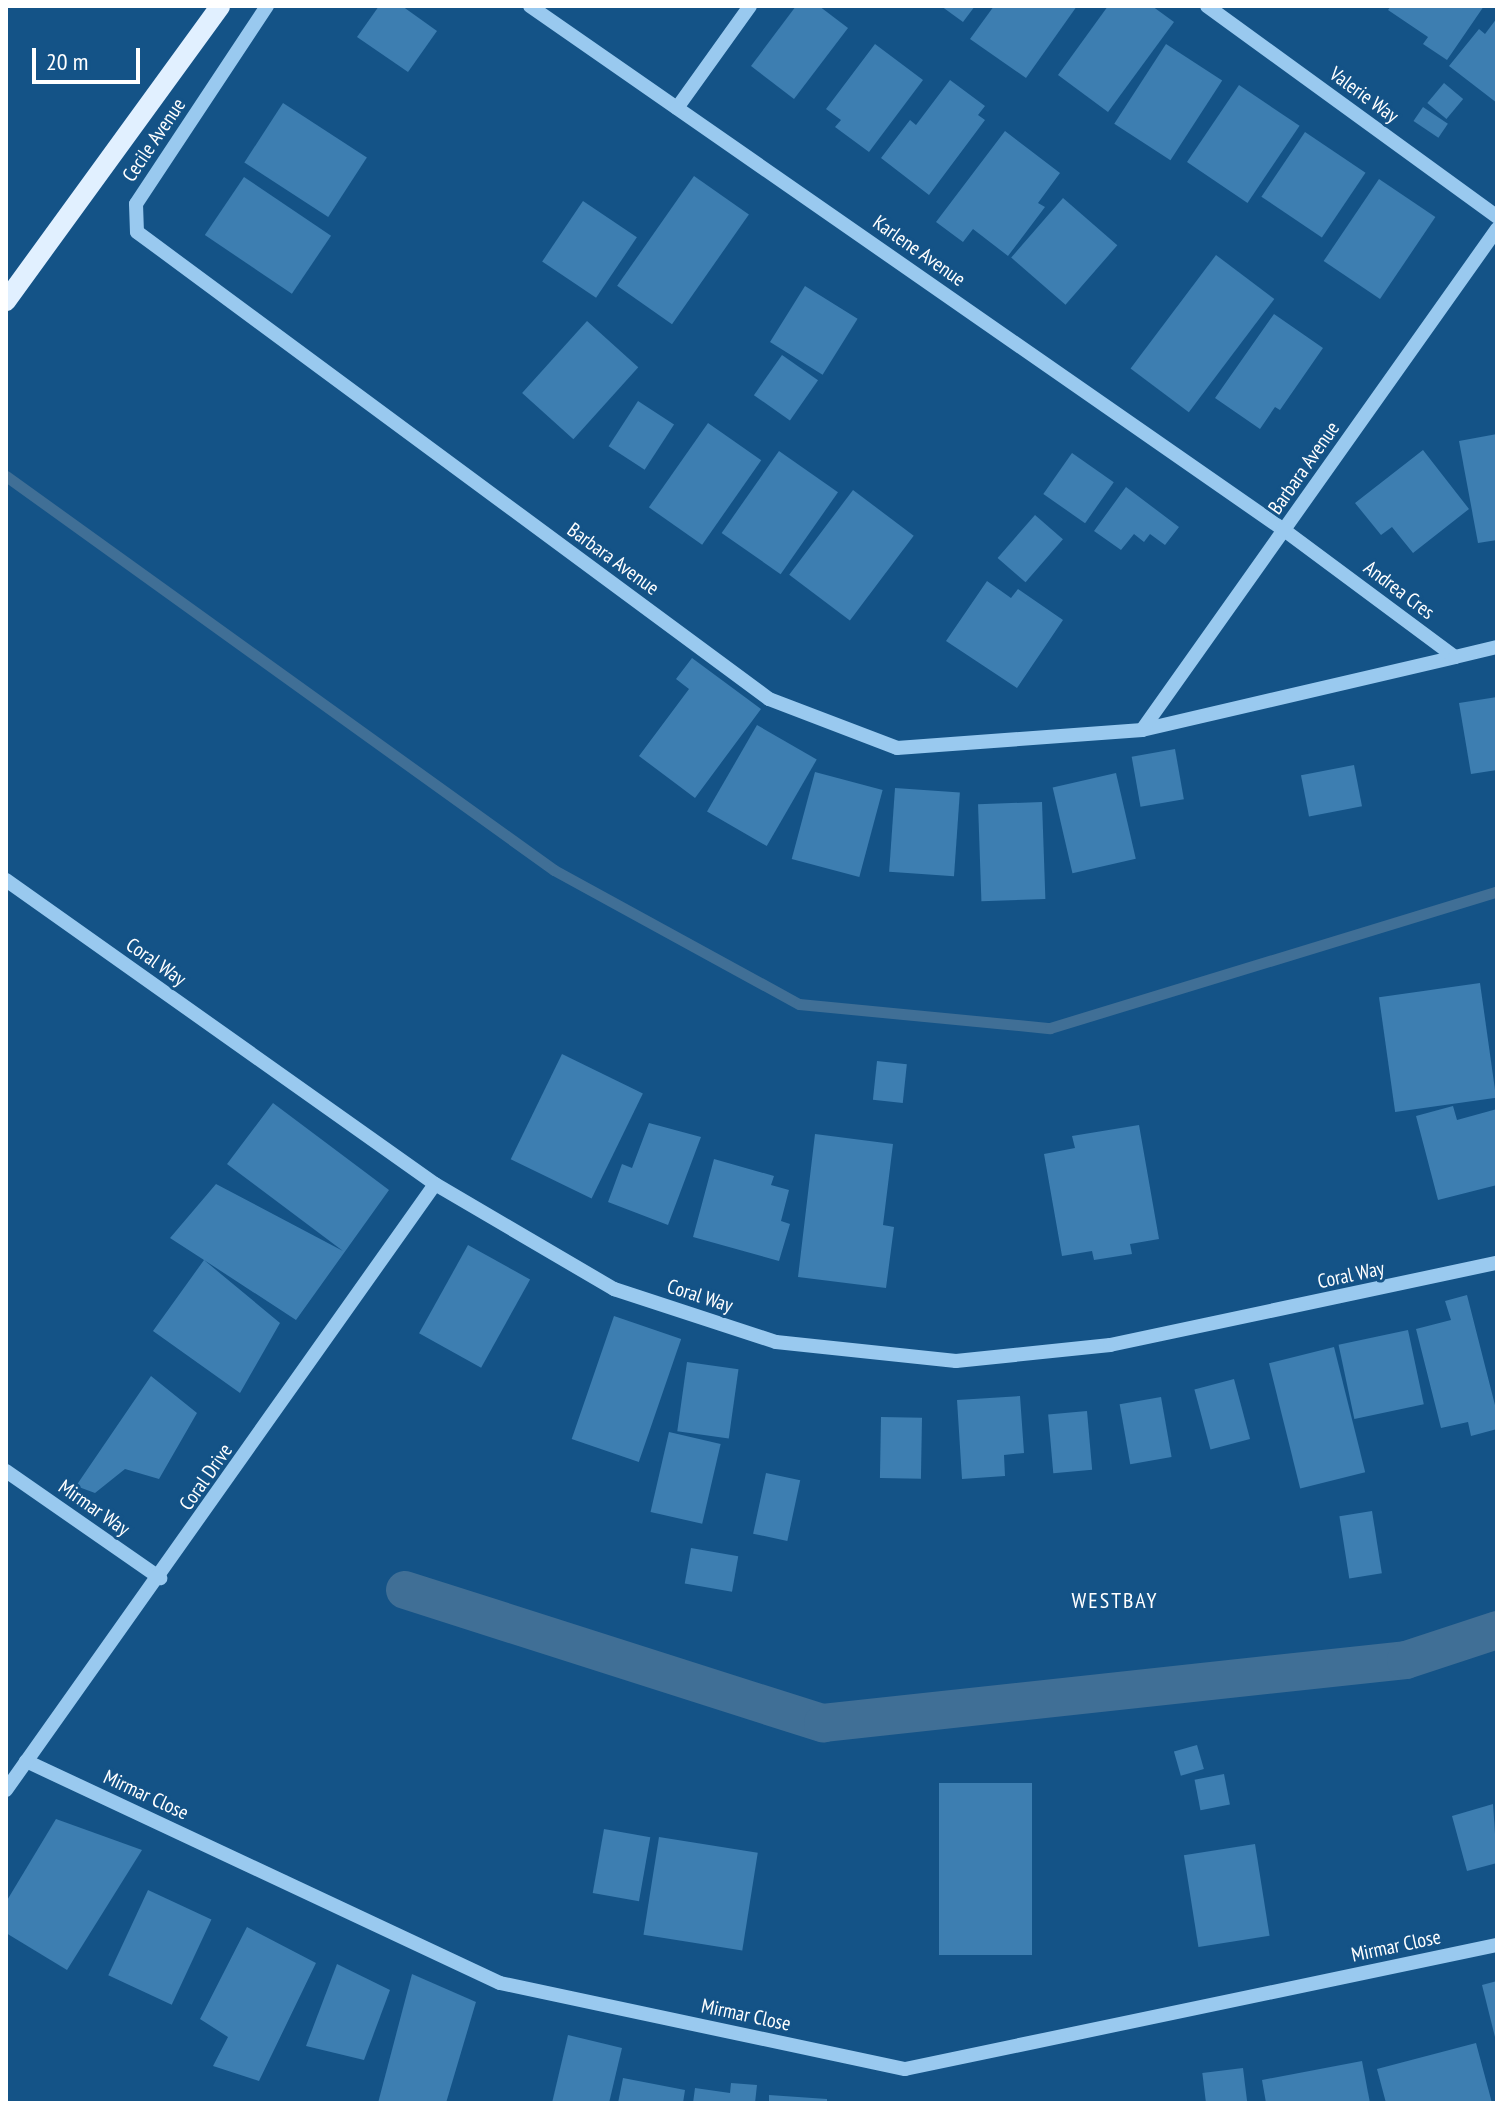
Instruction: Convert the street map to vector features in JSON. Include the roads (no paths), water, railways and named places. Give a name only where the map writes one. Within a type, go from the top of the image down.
[{"type":"main road","points":[[6,301],[220,6]]},
{"type":"street","name":"Cecile Avenue","points":[[133,219],[136,204],[267,6]]},
{"type":"street","name":"Karlene Avenue","points":[[530,6],[1284,530]]},
{"type":"street","points":[[677,108],[750,6]]},
{"type":"street","name":"Valerie Way","points":[[1207,6],[1497,217]]},
{"type":"street","name":"Barbara Avenue","points":[[133,219],[137,232],[769,699],[897,748],[1142,730],[1455,657]]},
{"type":"street","name":"Barbara Avenue","points":[[1142,730],[1497,229]]},
{"type":"street","name":"Andrea Cres","points":[[1284,530],[1455,657]]},
{"type":"street","points":[[1455,657],[1497,647]]},
{"type":"street","name":"Coral Way","points":[[6,880],[435,1184],[614,1289],[776,1342],[956,1361],[1110,1345],[1497,1263]]},
{"type":"street","name":"Coral Drive","points":[[6,1790],[160,1578],[435,1184]]},
{"type":"street","name":"Mirmar Way","points":[[6,1471],[160,1578]]},
{"type":"street","name":"Mirmar Close","points":[[26,1761],[500,1983],[905,2069],[1497,1945]]},
{"type":"waterway","points":[[6,476],[554,870],[799,1004],[1050,1028],[1497,891]]},
{"type":"waterway","points":[[405,1590],[823,1723],[1406,1660],[1497,1630]]},
{"type":"district","name":"WESTBAY","points":[[1115,1601]]}]
